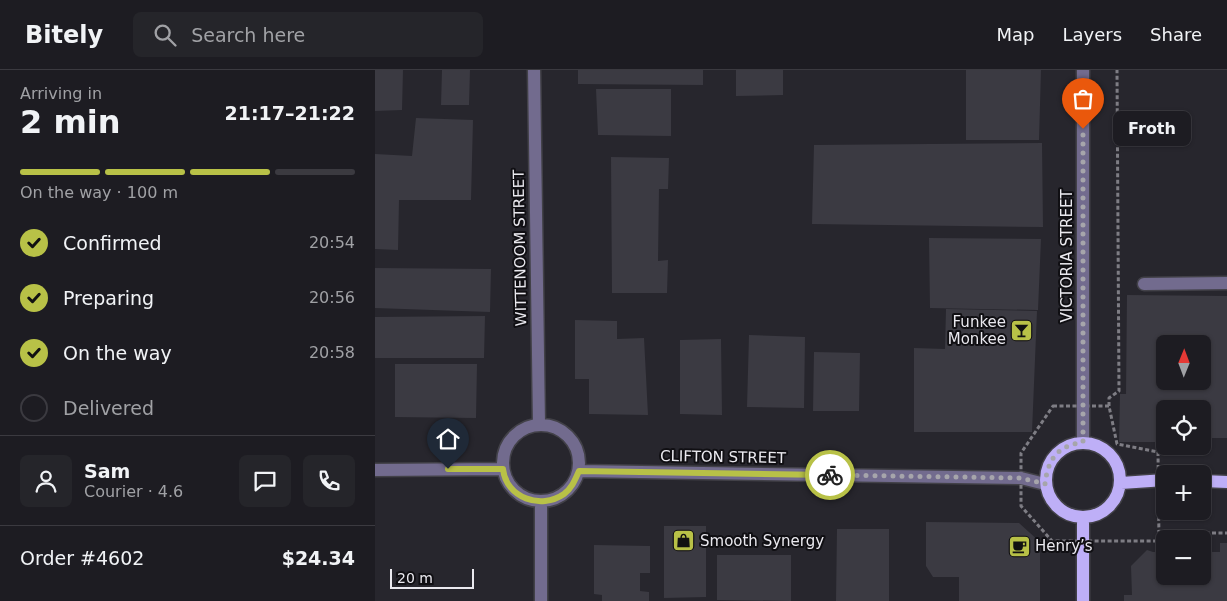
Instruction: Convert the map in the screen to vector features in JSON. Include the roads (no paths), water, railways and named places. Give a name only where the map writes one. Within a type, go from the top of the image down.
[{"type":"main road","points":[[1083,442],[1095,444],[1106,450],[1114,459],[1119,470],[1121,482],[1118,494],[1108,507],[1094,516],[1083,517],[1072,516],[1062,511],[1054,504],[1045,484],[1051,460],[1059,451],[1070,444],[1083,442]]},
{"type":"main road","points":[[1121,482],[1156,480]]},
{"type":"main road","points":[[1211,481],[1227,482]]},
{"type":"main road","points":[[1083,517],[1083,601]]},
{"type":"street","name":"WITTENOOM STREET","points":[[534,70],[539,425]]},
{"type":"street","name":"VICTORIA STREET","points":[[1083,70],[1083,442]]},
{"type":"street","points":[[1144,284],[1227,283]]},
{"type":"street","points":[[539,425],[556,428],[567,435],[575,446],[579,458],[579,471],[574,483],[565,493],[554,500],[541,502],[529,500],[517,494],[509,485],[503,469],[504,450],[511,439],[520,431],[531,426],[539,425]]},
{"type":"street","points":[[375,470],[503,469]]},
{"type":"street","name":"CLIFTON STREET","points":[[579,471],[1021,478],[1045,484]]},
{"type":"street","points":[[541,502],[541,601]]},
{"type":"place","name":"Froth","points":[[1083,129]]},
{"type":"place","name":"Funkee Monkee","points":[[1022,331]]},
{"type":"place","name":"Smooth Synergy","points":[[684,541]]},
{"type":"place","name":"Henry’s","points":[[1019,546]]}]
